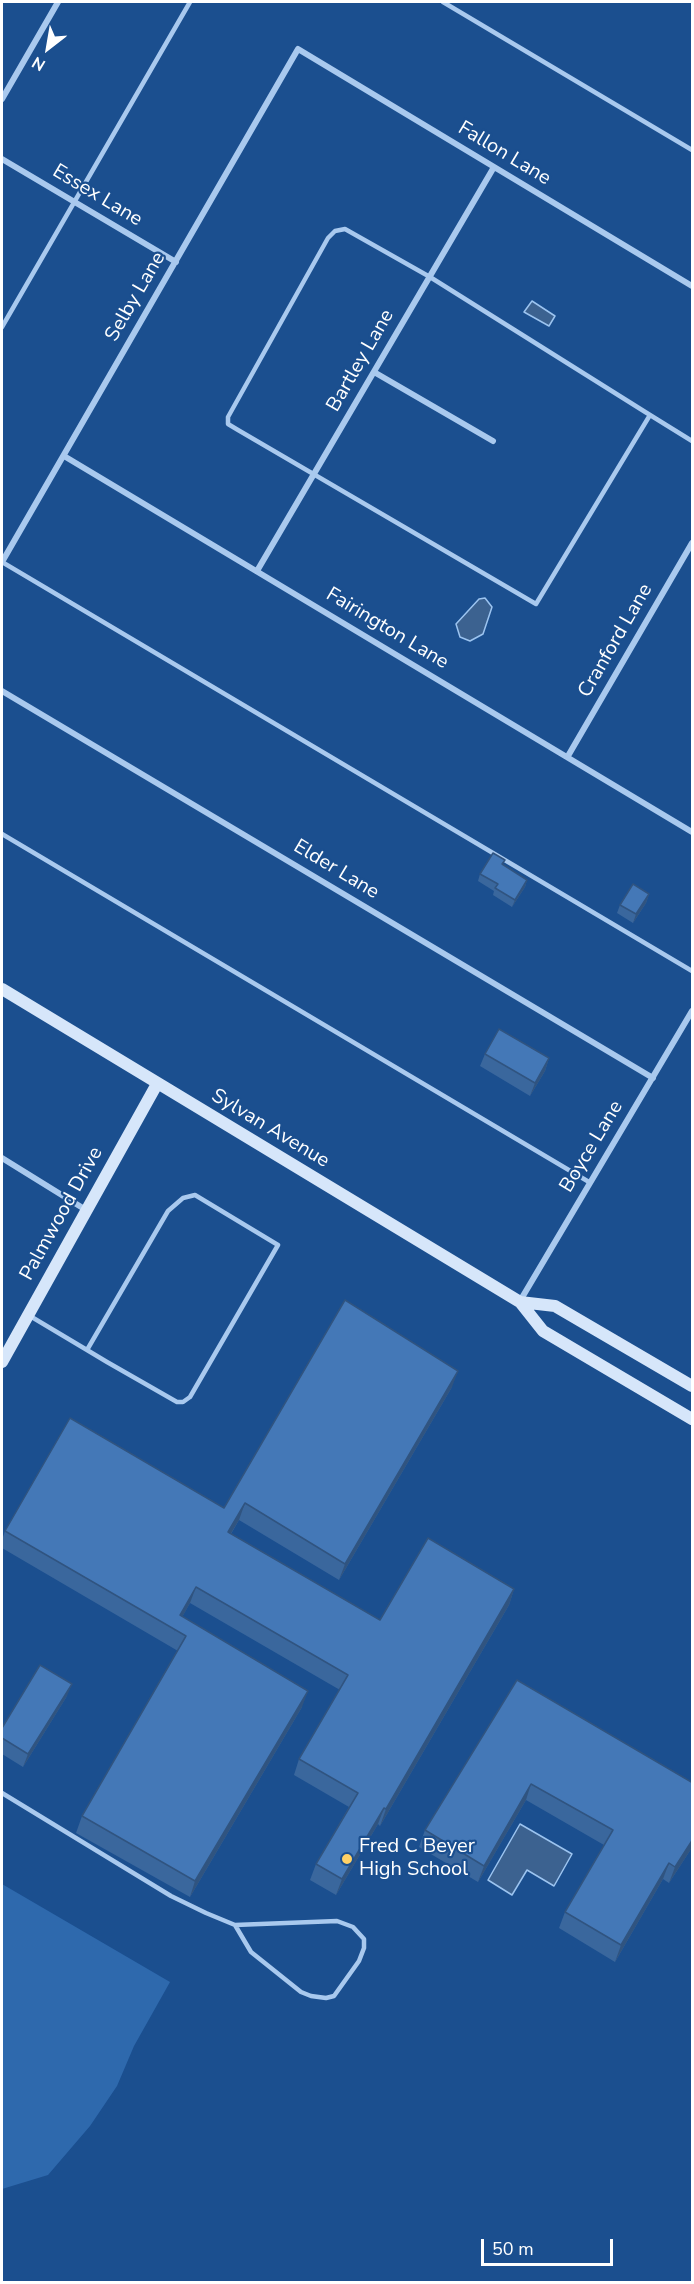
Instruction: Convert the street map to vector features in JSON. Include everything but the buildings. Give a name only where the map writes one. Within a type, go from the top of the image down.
[{"type":"main road","name":"Sylvan Avenue","points":[[2,989],[520,1302],[543,1331],[693,1419]]},
{"type":"main road","name":"Palmwood Drive","points":[[2,1362],[157,1084]]},
{"type":"main road","name":"Sylvan Avenue","points":[[520,1302],[555,1306],[693,1386]]},
{"type":"street","points":[[2,99],[58,2]]},
{"type":"street","name":"Fallon Lane","points":[[298,49],[693,286]]},
{"type":"street","name":"Selby Lane","points":[[2,562],[298,49]]},
{"type":"street","name":"Essex Lane","points":[[2,159],[176,262]]},
{"type":"street","name":"Bartley Lane","points":[[257,571],[494,167]]},
{"type":"street","points":[[374,372],[493,441]]},
{"type":"street","name":"Fairington Lane","points":[[64,456],[693,832]]},
{"type":"street","name":"Cranford Lane","points":[[568,756],[693,543]]},
{"type":"street","name":"Elder Lane","points":[[2,691],[653,1078]]},
{"type":"street","name":"Boyce Lane","points":[[520,1302],[589,1182],[693,1011]]},
{"type":"street","points":[[2,1158],[87,1210]]},
{"type":"lane","points":[[2,327],[190,2]]},
{"type":"lane","points":[[442,2],[693,150]]},
{"type":"lane","points":[[650,415],[536,604],[228,424],[228,417],[328,238],[335,231],[345,229],[430,277],[693,441]]},
{"type":"lane","points":[[2,562],[693,971]]},
{"type":"lane","points":[[2,834],[589,1182]]},
{"type":"lane","points":[[28,1315],[87,1350],[177,1402],[183,1402],[190,1397],[278,1245],[195,1196],[183,1198],[168,1211],[87,1350]]},
{"type":"lane","points":[[2,1793],[171,1896],[235,1925],[338,1921],[353,1927],[364,1939],[364,1948],[359,1961],[334,1995],[326,1998],[311,1996],[301,1992],[251,1952],[235,1925]]},
{"type":"shaded area","points":[[532,301],[555,316],[549,326],[524,312]]},
{"type":"shaded area","points":[[485,598],[492,607],[483,634],[470,641],[460,637],[456,624],[479,599]]},
{"type":"shaded area","points":[[520,1824],[572,1854],[554,1886],[527,1870],[512,1895],[488,1880]]},
{"type":"shaded area","points":[[2,1884],[170,1982],[134,2046],[117,2086],[90,2126],[48,2175],[2,2189]]},
{"type":"place","name":"Fred C Beyer High School","points":[[347,1859]]}]
